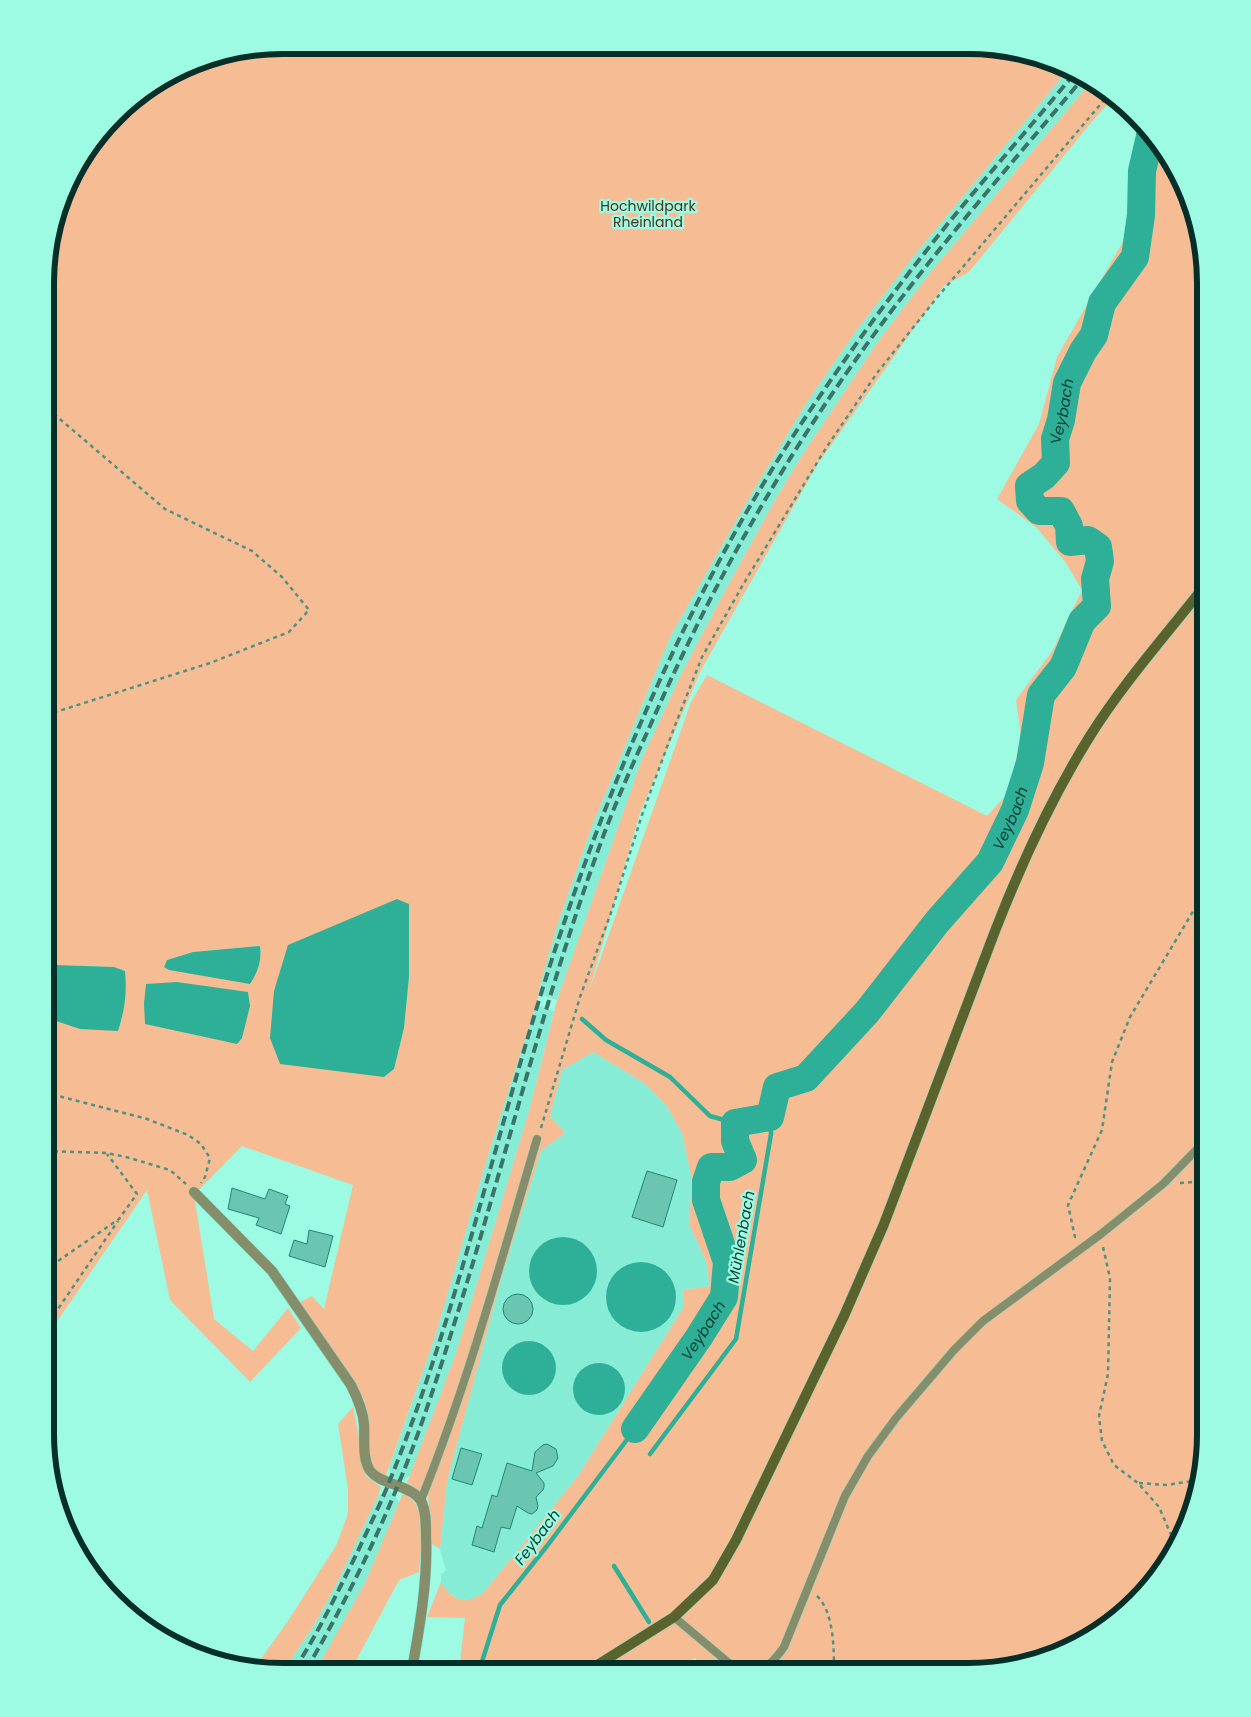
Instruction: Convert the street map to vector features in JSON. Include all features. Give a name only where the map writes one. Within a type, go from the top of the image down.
[{"type":"main road","points":[[601,1663],[674,1617],[713,1580],[732,1548],[844,1316],[884,1224],[1011,890],[1064,781],[1090,735],[1127,683],[1197,595]]},
{"type":"street","points":[[194,1192],[272,1271],[351,1385],[360,1404],[364,1422],[366,1462],[370,1472],[411,1492],[421,1500],[426,1519],[426,1578],[413,1663]]},
{"type":"lane","points":[[421,1500],[446,1438],[472,1360],[537,1139]]},
{"type":"lane","points":[[771,1663],[784,1646],[845,1496],[868,1456],[896,1418],[954,1350],[983,1321],[1100,1234],[1163,1184],[1197,1149]]},
{"type":"lane","points":[[674,1617],[729,1663]]},
{"type":"path","points":[[537,1139],[580,997],[612,910],[652,789],[702,657],[744,583],[826,448],[877,373],[935,300],[1105,99]]},
{"type":"path","points":[[54,414],[165,509],[252,551],[282,577],[309,610],[289,632],[210,663],[54,712]]},
{"type":"path","points":[[1172,1539],[1159,1507],[1138,1483],[1114,1466],[1102,1441],[1099,1416],[1108,1374],[1110,1278],[1100,1234],[1075,1237],[1068,1205],[1102,1130],[1112,1062],[1130,1016],[1197,905]]},
{"type":"path","points":[[54,1094],[147,1119],[188,1135],[201,1144],[210,1158],[205,1177],[194,1192],[170,1170],[126,1157],[106,1153],[54,1151]]},
{"type":"path","points":[[54,1315],[137,1194],[106,1153]]},
{"type":"path","points":[[1163,1184],[1197,1182]]},
{"type":"path","points":[[54,1264],[119,1219]]},
{"type":"path","points":[[1138,1483],[1166,1485],[1192,1481]]},
{"type":"path","points":[[808,1588],[822,1601],[833,1631],[834,1663]]},
{"type":"shaded area","points":[[1064,74],[1087,87],[930,273],[877,343],[801,457],[775,500],[682,673],[642,759],[557,1000],[539,994],[558,923],[592,826],[670,637],[755,488],[807,402],[856,331],[913,257]]},
{"type":"shaded area","points":[[397,899],[409,904],[409,977],[404,1028],[394,1069],[384,1077],[280,1064],[270,1038],[274,991],[288,945]]},
{"type":"shaded area","points":[[260,946],[259,966],[250,984],[169,970],[164,967],[167,960],[193,952]]},
{"type":"shaded area","points":[[56,965],[114,967],[125,971],[125,1001],[118,1031],[80,1029],[54,1020],[54,971]]},
{"type":"shaded area","points":[[177,982],[248,992],[250,1006],[242,1038],[237,1044],[145,1024],[144,1003],[146,984]]},
{"type":"shaded area","points":[[536,1005],[554,1011],[529,1111],[456,1353],[410,1476],[400,1482],[391,1477],[389,1468],[435,1337],[489,1152]]},
{"type":"shaded area","points":[[593,1052],[644,1083],[666,1105],[682,1133],[692,1179],[689,1224],[706,1261],[710,1286],[684,1290],[683,1308],[578,1476],[484,1592],[476,1599],[461,1600],[446,1592],[441,1582],[441,1574],[446,1571],[440,1549],[447,1481],[501,1280],[541,1151],[565,1133],[550,1116],[562,1069]]},
{"type":"shaded area","points":[[563,1237],[576,1240],[587,1247],[594,1258],[597,1271],[594,1284],[587,1295],[576,1302],[563,1305],[550,1302],[539,1295],[532,1284],[529,1271],[532,1258],[539,1247],[550,1240]]},
{"type":"shaded area","points":[[641,1262],[654,1265],[666,1272],[673,1284],[676,1297],[673,1310],[666,1322],[654,1329],[641,1332],[628,1329],[616,1322],[609,1310],[606,1297],[609,1284],[616,1272],[628,1265]]},
{"type":"shaded area","points":[[524,1341],[534,1341],[544,1345],[552,1353],[556,1368],[552,1383],[544,1391],[534,1395],[524,1395],[514,1391],[506,1383],[502,1373],[502,1363],[506,1353],[514,1345]]},
{"type":"shaded area","points":[[594,1363],[604,1363],[614,1367],[621,1374],[625,1389],[621,1404],[614,1411],[604,1415],[594,1415],[584,1411],[577,1404],[573,1394],[573,1384],[577,1374],[584,1367]]},
{"type":"shaded area","points":[[387,1489],[394,1494],[399,1503],[365,1583],[320,1663],[289,1663],[316,1622],[338,1581],[378,1496]]},
{"type":"green space","name":"Hochwildpark Rheinland","points":[[267,54],[984,54],[1013,58],[1064,74],[913,257],[856,331],[807,402],[755,488],[670,637],[592,826],[558,923],[536,1005],[489,1152],[435,1337],[385,1478],[373,1468],[369,1459],[368,1422],[365,1402],[354,1380],[299,1303],[312,1296],[324,1309],[353,1185],[242,1146],[194,1195],[214,1319],[253,1351],[288,1308],[301,1328],[250,1382],[170,1300],[147,1190],[54,1326],[54,267],[58,238],[71,195],[84,168],[101,143],[143,101],[181,77],[223,62]],"holes":[[[409,904],[409,977],[404,1028],[394,1069],[384,1077]],[[260,946],[261,954],[167,960],[193,952]],[[56,965],[114,967],[125,971],[125,1001],[118,1030]]]},
{"type":"green space","points":[[1087,87],[1109,102],[969,272],[944,286],[817,465],[701,670],[640,813],[589,991],[691,702],[707,675],[987,816],[1009,792],[1021,735],[1016,700],[1053,650],[1082,590],[1066,563],[1037,528],[997,499],[1039,424],[1057,357],[1125,238],[1141,147],[1140,132],[1159,155],[1180,195],[1193,238],[1197,267],[1197,1450],[1193,1479],[1185,1508],[1174,1536],[1159,1562],[1130,1596],[1108,1616],[1070,1640],[1042,1651],[1013,1659],[984,1663],[699,1663],[695,1658],[686,1663],[460,1663],[465,1618],[427,1617],[441,1582],[449,1593],[460,1599],[471,1599],[484,1592],[578,1476],[683,1308],[684,1290],[710,1286],[706,1261],[689,1224],[692,1179],[682,1133],[666,1105],[644,1083],[593,1052],[562,1070],[550,1116],[565,1133],[541,1151],[501,1280],[447,1481],[440,1549],[432,1544],[428,1496],[407,1483],[456,1353],[529,1111],[557,1000],[642,759],[682,673],[775,500],[801,457],[877,343],[930,273]]},
{"type":"green space","points":[[353,1407],[361,1447],[362,1464],[366,1476],[381,1487],[338,1581],[316,1622],[289,1663],[259,1662],[288,1621],[337,1544],[348,1513],[348,1489],[338,1424]]},
{"type":"green space","points":[[403,1493],[412,1499],[418,1508],[421,1518],[422,1540],[419,1572],[399,1580],[355,1663],[320,1663],[365,1583]]},
{"type":"building","points":[[647,1171],[677,1180],[663,1227],[632,1217]]},
{"type":"building","points":[[232,1188],[265,1199],[269,1189],[288,1196],[285,1204],[290,1206],[281,1234],[256,1225],[259,1218],[228,1209]]},
{"type":"building","points":[[309,1230],[333,1236],[325,1267],[289,1256],[294,1240],[307,1244]]},
{"type":"building","points":[[518,1294],[529,1298],[533,1309],[529,1320],[518,1324],[507,1320],[503,1309],[507,1298]]},
{"type":"building","points":[[547,1444],[556,1449],[558,1458],[553,1466],[536,1473],[544,1483],[543,1490],[536,1497],[537,1510],[532,1514],[517,1506],[510,1529],[501,1527],[494,1552],[472,1545],[477,1526],[482,1528],[492,1495],[497,1497],[507,1463],[532,1471],[535,1452]]},
{"type":"building","points":[[461,1448],[482,1454],[472,1485],[452,1479]]},
{"type":"waterway","name":"Veybach","points":[[635,1429],[699,1337],[724,1297],[727,1262],[706,1200],[706,1182],[711,1167],[730,1167],[743,1160],[735,1141],[735,1123],[770,1117],[777,1087],[806,1078],[867,1012],[937,922],[990,862],[1015,810],[1030,763],[1041,695],[1063,667],[1082,621],[1097,606],[1095,579],[1100,561],[1098,547],[1088,540],[1070,542],[1069,526],[1061,511],[1039,511],[1030,501],[1029,486],[1044,476],[1056,463],[1055,439],[1061,420],[1067,383],[1083,351],[1094,335],[1102,303],[1135,257],[1141,215],[1142,171],[1149,142]]},
{"type":"waterway","points":[[582,1019],[606,1040],[670,1077],[710,1116],[735,1123]]},
{"type":"waterway","name":"Mühlenbach","points":[[650,1454],[736,1339],[771,1134],[770,1117]]},
{"type":"waterway","name":"Veybach","points":[[730,1158],[743,1160]]},
{"type":"waterway","name":"Feybach","points":[[482,1663],[500,1605],[635,1429]]},
{"type":"waterway","name":"Mühlenbach","points":[[614,1566],[649,1622]]},
{"type":"railway","points":[[298,1663],[336,1596],[358,1551],[388,1485],[414,1417],[438,1347],[519,1066],[563,926],[614,787],[674,650],[707,584],[743,519],[781,455],[834,375],[941,232],[1071,77]]},
{"type":"railway","points":[[310,1663],[367,1556],[414,1443],[457,1315],[545,1013],[583,893],[626,779],[699,622],[725,571],[782,472],[813,423],[878,329],[927,265],[1080,82]]}]
